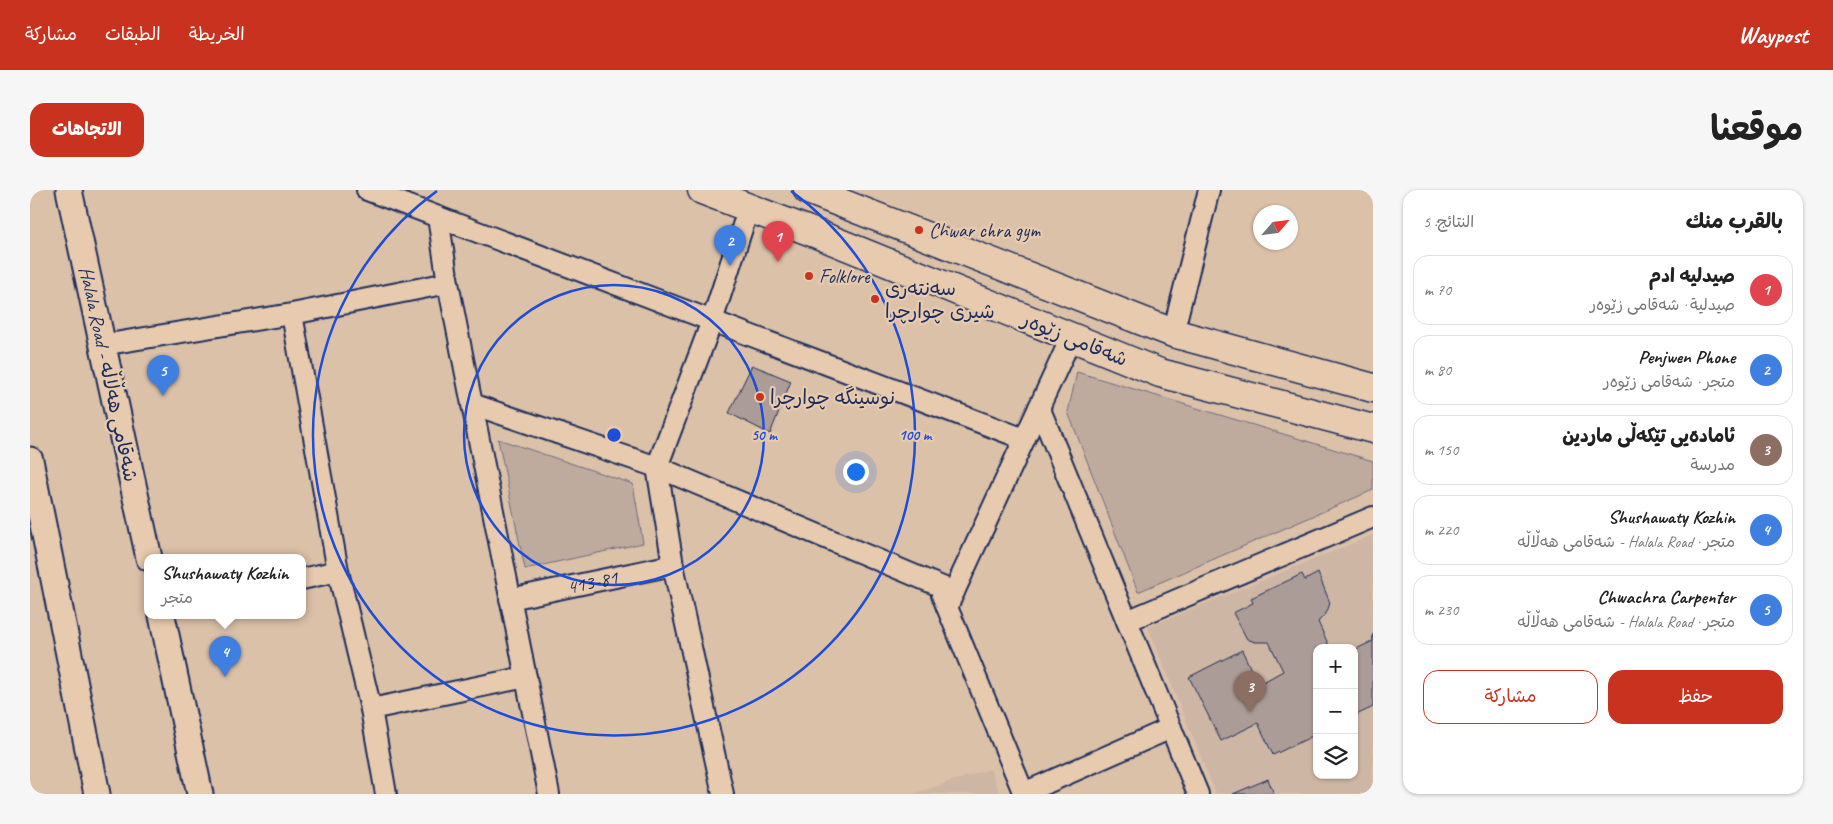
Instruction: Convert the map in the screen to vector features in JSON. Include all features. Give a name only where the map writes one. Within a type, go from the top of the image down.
[{"type":"main road","name":"شەقامی زێوەر","points":[[702,190],[749,207],[1160,373],[1373,429]]},
{"type":"main road","name":"شەقامی زێوەر","points":[[808,190],[1174,333],[1373,388]]},
{"type":"street","name":"Halala Road - شەقامی هەڵاڵە","points":[[69,190],[148,554]]},
{"type":"street","points":[[368,190],[1024,439]]},
{"type":"street","points":[[1174,333],[1207,191]]},
{"type":"street","points":[[723,794],[674,565],[657,467],[712,321],[749,207]]},
{"type":"street","points":[[438,217],[448,283],[549,794]]},
{"type":"street","points":[[102,345],[292,314],[448,283]]},
{"type":"street","points":[[292,314],[338,571],[371,709],[386,794]]},
{"type":"street","points":[[946,595],[1024,439],[1071,338]]},
{"type":"street","points":[[472,404],[657,467],[946,595],[1024,794],[1171,728]]},
{"type":"street","points":[[1038,407],[1198,794]]},
{"type":"street","points":[[30,460],[38,542],[97,794]]},
{"type":"street","points":[[1127,621],[1373,516]]},
{"type":"street","name":"413-81","points":[[510,599],[674,565]]},
{"type":"street","points":[[306,578],[338,571]]},
{"type":"street","points":[[163,619],[200,794]]},
{"type":"street","points":[[371,709],[526,677]]},
{"type":"shaded area","points":[[1077,372],[1373,461],[1373,490],[1138,592],[1068,412]]},
{"type":"shaded area","points":[[498,439],[633,484],[643,543],[525,569]]},
{"type":"shaded area","points":[[1373,535],[1373,794],[1216,794],[1148,627]]},
{"type":"shaded area","points":[[990,769],[1000,794],[912,794]]},
{"type":"building","name":"نوسینگە چوارچرا","points":[[752,365],[791,381],[770,434],[729,413]]},
{"type":"building","points":[[1318,573],[1330,603],[1327,612],[1318,622],[1328,644],[1313,644],[1313,736],[1273,755],[1258,723],[1221,741],[1189,677],[1242,650],[1258,685],[1283,671],[1269,642],[1255,642],[1247,639],[1233,613],[1253,603],[1251,598],[1302,574],[1305,580]]},
{"type":"building","points":[[1373,641],[1373,707],[1358,714],[1358,689],[1358,648]]},
{"type":"building","points":[[1268,779],[1274,794],[1233,794]]},
{"type":"place","name":"Chwar chra gym","points":[[919,230]]},
{"type":"place","name":"صیدلیە ادم","points":[[778,262]]},
{"type":"place","name":"Penjwen Phone","points":[[730,266]]},
{"type":"place","name":"Folklore","points":[[809,276]]},
{"type":"place","name":"سەنتەری شیری چوارچرا","points":[[875,299]]},
{"type":"place","name":"Chwachra Carpenter","points":[[163,396]]},
{"type":"place","name":"نوسینگە چوارچرا","points":[[760,397]]},
{"type":"place","name":"Shushawaty Kozhin","points":[[225,677]]},
{"type":"place","name":"ئامادەیی تێکەڵی ماردین","points":[[1250,712]]}]
